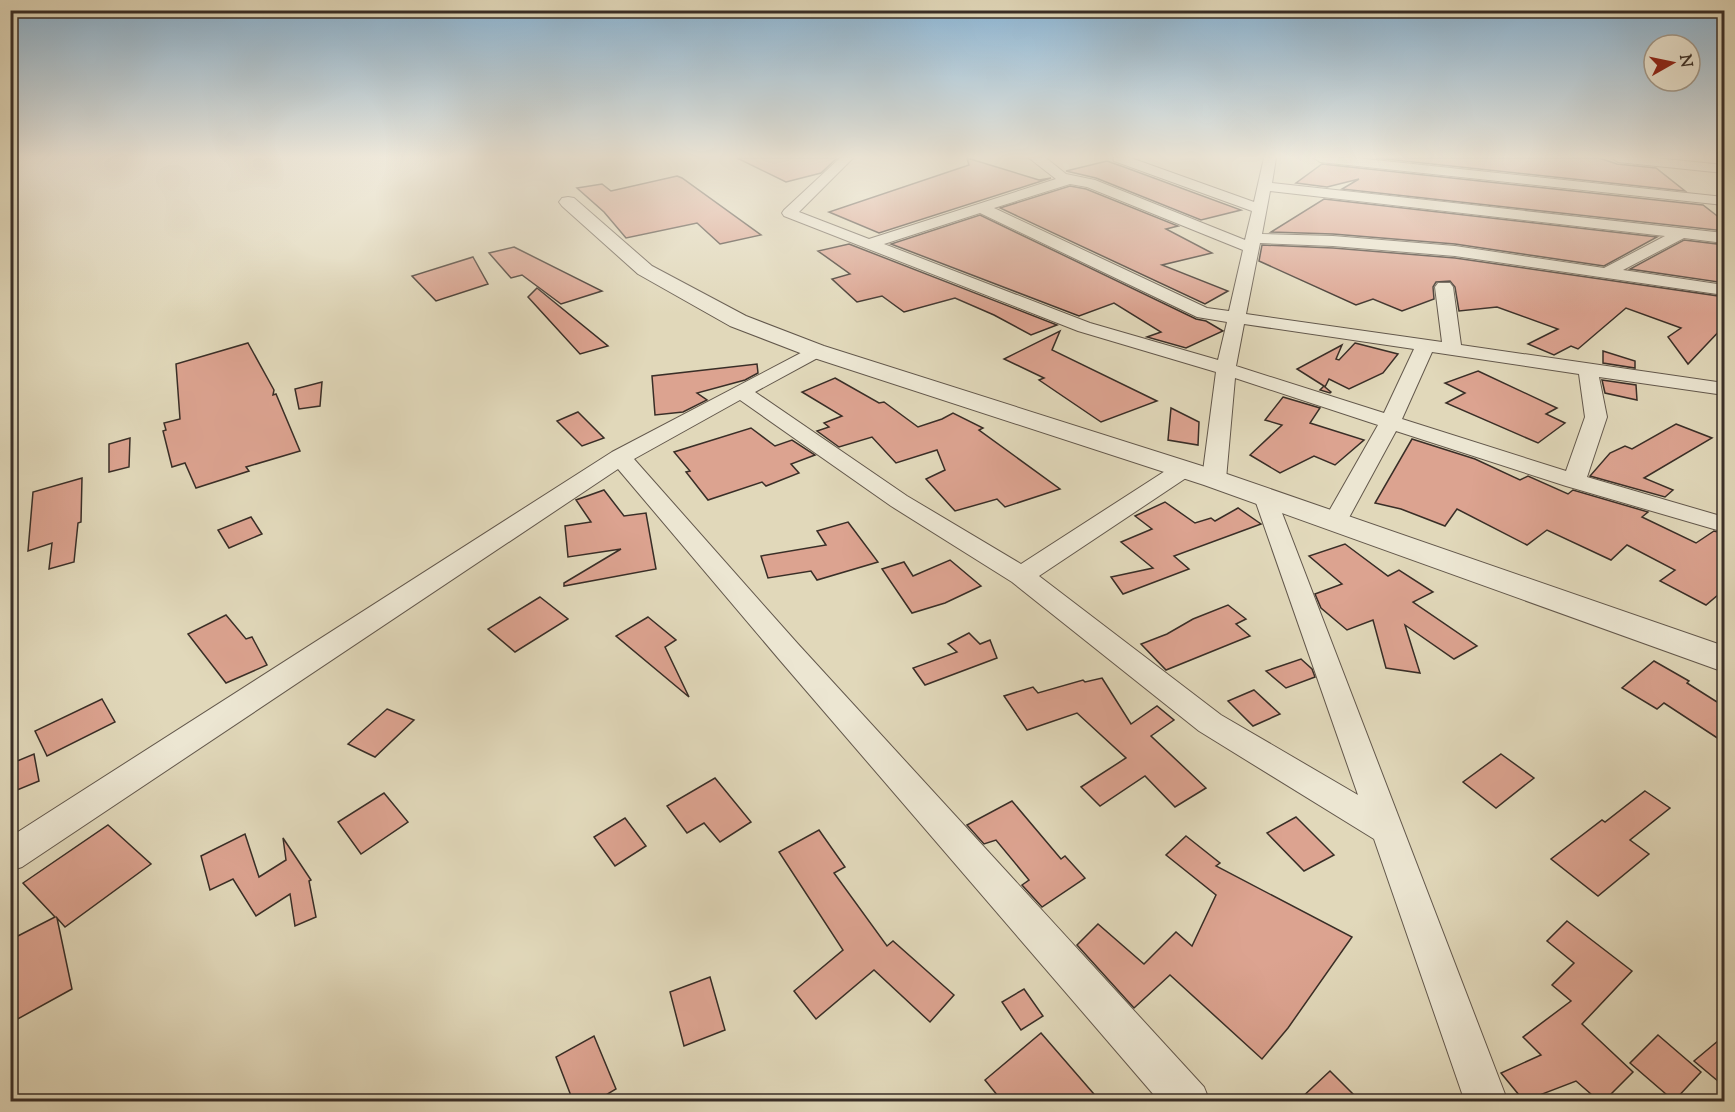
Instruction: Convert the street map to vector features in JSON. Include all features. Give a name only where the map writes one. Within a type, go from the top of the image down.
[{"type":"street","points":[[577,210],[645,270],[738,321],[816,351],[1185,469],[1336,520],[1725,659]]},
{"type":"street","points":[[792,210],[789,213],[1084,327],[1227,369],[1574,481],[1725,525]]},
{"type":"street","points":[[868,244],[976,210]]},
{"type":"street","points":[[986,210],[1203,313],[1725,389]]},
{"type":"street","points":[[1163,210],[1253,243],[1333,241],[1455,251],[1725,290]]},
{"type":"street","points":[[1214,479],[1227,369],[1260,210]]},
{"type":"street","points":[[1476,210],[1725,238]]},
{"type":"street","points":[[1606,273],[1682,233]]},
{"type":"street","points":[[1444,287],[1452,349]]},
{"type":"street","points":[[1336,520],[1390,422],[1426,345]]},
{"type":"street","points":[[10,856],[620,457],[816,351]]},
{"type":"street","points":[[1574,481],[1596,417],[1588,369]]},
{"type":"street","points":[[742,392],[899,501],[1021,576],[1210,723],[1388,830]]},
{"type":"street","points":[[620,457],[788,651],[1189,1101]]},
{"type":"street","points":[[1021,576],[1185,469]]},
{"type":"street","points":[[1266,497],[1487,1101]]},
{"type":"building","points":[[602,210],[726,210],[761,235],[720,244],[697,223],[626,238]]},
{"type":"building","points":[[835,210],[951,210],[879,233],[829,212]]},
{"type":"building","points":[[1004,210],[1138,210],[1178,226],[1166,229],[1212,253],[1162,265],[1228,291],[1205,304]]},
{"type":"building","points":[[1176,210],[1241,210],[1201,220]]},
{"type":"building","points":[[1307,210],[1419,210],[1657,237],[1604,266],[1455,244],[1333,234],[1271,232]]},
{"type":"building","points":[[1533,210],[1709,210],[1725,222],[1725,231]]},
{"type":"building","points":[[980,215],[1223,331],[1186,348],[1147,337],[1161,332],[1114,303],[1079,316],[891,244]]},
{"type":"building","points":[[1684,240],[1725,245],[1725,283],[1630,269]]},
{"type":"building","points":[[849,244],[1057,325],[1031,335],[955,298],[904,312],[882,296],[857,302],[832,279],[850,274],[818,251]]},
{"type":"building","points":[[1262,245],[1455,258],[1725,297],[1725,325],[1688,364],[1668,337],[1681,328],[1626,308],[1578,349],[1571,346],[1554,355],[1528,344],[1558,329],[1497,307],[1459,311],[1455,287],[1450,281],[1436,282],[1433,287],[1434,299],[1402,311],[1373,299],[1356,305],[1259,261]]},
{"type":"building","points":[[514,247],[602,291],[561,304],[522,275],[511,278],[489,253]]},
{"type":"building","points":[[473,257],[488,284],[436,301],[412,276]]},
{"type":"building","points":[[537,288],[608,346],[580,354],[528,297]]},
{"type":"building","points":[[1060,331],[1052,350],[1157,401],[1101,422],[1039,380],[1044,378],[1004,359]]},
{"type":"building","points":[[248,343],[274,390],[273,395],[276,394],[300,451],[246,467],[249,471],[196,488],[185,463],[172,467],[163,431],[166,430],[164,423],[180,419],[176,364]]},
{"type":"building","points":[[1355,343],[1398,354],[1383,373],[1349,389],[1329,379],[1325,387],[1330,393],[1320,390],[1324,386],[1297,369],[1342,345],[1336,359],[1339,360]]},
{"type":"building","points":[[1603,351],[1635,361],[1635,368],[1603,363]]},
{"type":"building","points":[[757,364],[758,373],[745,380],[697,393],[707,400],[683,412],[655,415],[652,376]]},
{"type":"building","points":[[1478,371],[1557,408],[1546,414],[1565,423],[1538,443],[1446,403],[1465,393],[1445,383]]},
{"type":"building","points":[[835,378],[879,403],[884,402],[918,427],[953,413],[983,428],[979,430],[1060,489],[1005,507],[997,499],[955,511],[926,479],[945,470],[937,450],[896,463],[872,437],[839,447],[817,431],[829,427],[824,423],[842,416],[802,392]]},
{"type":"building","points":[[1602,380],[1636,385],[1637,400],[1605,393]]},
{"type":"building","points":[[322,382],[320,406],[299,409],[295,389]]},
{"type":"building","points":[[1283,397],[1320,408],[1310,423],[1364,440],[1335,465],[1314,456],[1280,473],[1250,455],[1282,425],[1265,420]]},
{"type":"building","points":[[1171,408],[1199,422],[1198,445],[1168,440]]},
{"type":"building","points":[[578,412],[604,438],[582,446],[557,421]]},
{"type":"building","points":[[1676,424],[1712,438],[1644,478],[1673,490],[1665,497],[1590,476],[1610,453],[1625,446],[1632,449]]},
{"type":"building","points":[[751,428],[775,446],[792,440],[815,455],[791,464],[799,473],[766,486],[762,482],[708,500],[686,472],[690,471],[674,452]]},
{"type":"building","points":[[130,438],[129,467],[109,472],[109,444]]},
{"type":"building","points":[[1412,439],[1475,459],[1520,480],[1528,476],[1568,494],[1573,490],[1648,512],[1642,517],[1696,543],[1714,531],[1725,534],[1725,589],[1706,605],[1660,581],[1675,570],[1627,545],[1611,560],[1547,530],[1527,545],[1457,509],[1445,526],[1401,509],[1375,503]]},
{"type":"building","points":[[82,478],[81,522],[78,523],[74,562],[49,569],[52,543],[28,551],[33,492]]},
{"type":"building","points":[[604,490],[624,516],[646,513],[656,569],[564,586],[564,583],[621,549],[568,557],[565,526],[591,522],[576,500]]},
{"type":"building","points":[[1165,502],[1195,523],[1211,518],[1215,521],[1238,508],[1261,524],[1174,556],[1189,569],[1123,594],[1111,577],[1153,568],[1121,542],[1152,529],[1135,516]]},
{"type":"building","points":[[251,517],[262,534],[229,548],[218,530]]},
{"type":"building","points":[[848,522],[878,562],[817,580],[811,571],[768,578],[761,556],[826,545],[817,531]]},
{"type":"building","points":[[1345,544],[1388,576],[1399,570],[1433,592],[1413,602],[1477,646],[1454,659],[1405,625],[1420,673],[1386,668],[1373,620],[1347,630],[1321,608],[1315,594],[1342,584],[1309,556]]},
{"type":"building","points":[[950,560],[981,586],[945,603],[912,613],[882,569],[904,562],[913,576]]},
{"type":"building","points":[[540,597],[568,619],[515,652],[488,629]]},
{"type":"building","points":[[1228,605],[1246,619],[1236,624],[1250,636],[1166,670],[1141,644],[1167,634],[1193,619]]},
{"type":"building","points":[[226,615],[246,639],[252,637],[267,665],[226,683],[188,634]]},
{"type":"building","points":[[648,617],[676,640],[665,647],[689,697],[616,636]]},
{"type":"building","points":[[969,633],[980,644],[990,640],[997,658],[925,685],[913,668],[957,652],[948,644]]},
{"type":"building","points":[[1301,659],[1312,669],[1315,677],[1286,688],[1266,671]]},
{"type":"building","points":[[1654,661],[1689,681],[1687,683],[1725,707],[1725,743],[1664,703],[1657,709],[1622,688]]},
{"type":"building","points":[[1102,678],[1131,724],[1157,706],[1174,720],[1151,736],[1206,788],[1175,807],[1145,776],[1100,806],[1081,787],[1126,758],[1077,713],[1027,730],[1004,696],[1033,687],[1038,693],[1083,680],[1085,682]]},
{"type":"building","points":[[1254,690],[1280,714],[1253,726],[1228,701]]},
{"type":"building","points":[[102,699],[115,722],[47,756],[35,731]]},
{"type":"building","points":[[387,709],[414,720],[375,757],[348,744]]},
{"type":"building","points":[[34,754],[39,781],[10,793],[10,764]]},
{"type":"building","points":[[1501,754],[1534,778],[1496,808],[1463,782]]},
{"type":"building","points":[[715,778],[751,822],[720,842],[704,823],[687,833],[667,806]]},
{"type":"building","points":[[1645,791],[1670,808],[1630,840],[1649,854],[1598,896],[1551,859],[1602,820],[1605,822]]},
{"type":"building","points":[[384,793],[408,822],[361,854],[338,822]]},
{"type":"building","points":[[1012,801],[1061,859],[1065,856],[1085,878],[1042,907],[1022,885],[1029,880],[996,840],[984,844],[967,825]]},
{"type":"building","points":[[1296,817],[1334,855],[1304,871],[1267,833]]},
{"type":"building","points":[[625,818],[646,846],[615,866],[594,837]]},
{"type":"building","points":[[108,825],[151,864],[65,927],[57,918],[72,989],[14,1021],[10,985],[17,982],[10,940],[55,917],[23,883]]},
{"type":"building","points":[[819,830],[845,867],[834,873],[887,946],[893,941],[954,995],[930,1022],[874,970],[816,1019],[794,991],[843,950],[779,852]]},
{"type":"building","points":[[245,834],[259,877],[286,860],[283,838],[311,880],[309,881],[316,917],[295,926],[290,894],[256,916],[233,879],[210,890],[201,856]]},
{"type":"building","points":[[1186,836],[1220,863],[1216,866],[1352,937],[1288,1028],[1262,1059],[1170,975],[1134,1008],[1077,945],[1098,924],[1144,964],[1176,932],[1192,946],[1216,895],[1166,855]]},
{"type":"building","points":[[1567,921],[1632,971],[1582,1024],[1633,1072],[1604,1101],[1599,1101],[1576,1081],[1524,1101],[1501,1073],[1541,1055],[1523,1037],[1571,1001],[1552,985],[1574,963],[1547,941]]},
{"type":"building","points":[[710,977],[725,1030],[684,1046],[670,992]]},
{"type":"building","points":[[1024,989],[1043,1016],[1021,1030],[1002,1002]]},
{"type":"building","points":[[1041,1033],[1100,1101],[1002,1101],[985,1080]]},
{"type":"building","points":[[1658,1035],[1701,1072],[1674,1101],[1630,1063]]},
{"type":"building","points":[[1725,1035],[1725,1087],[1694,1061]]},
{"type":"building","points":[[594,1036],[616,1089],[596,1101],[573,1101],[556,1057]]},
{"type":"building","points":[[1330,1071],[1360,1101],[1298,1101]]}]
